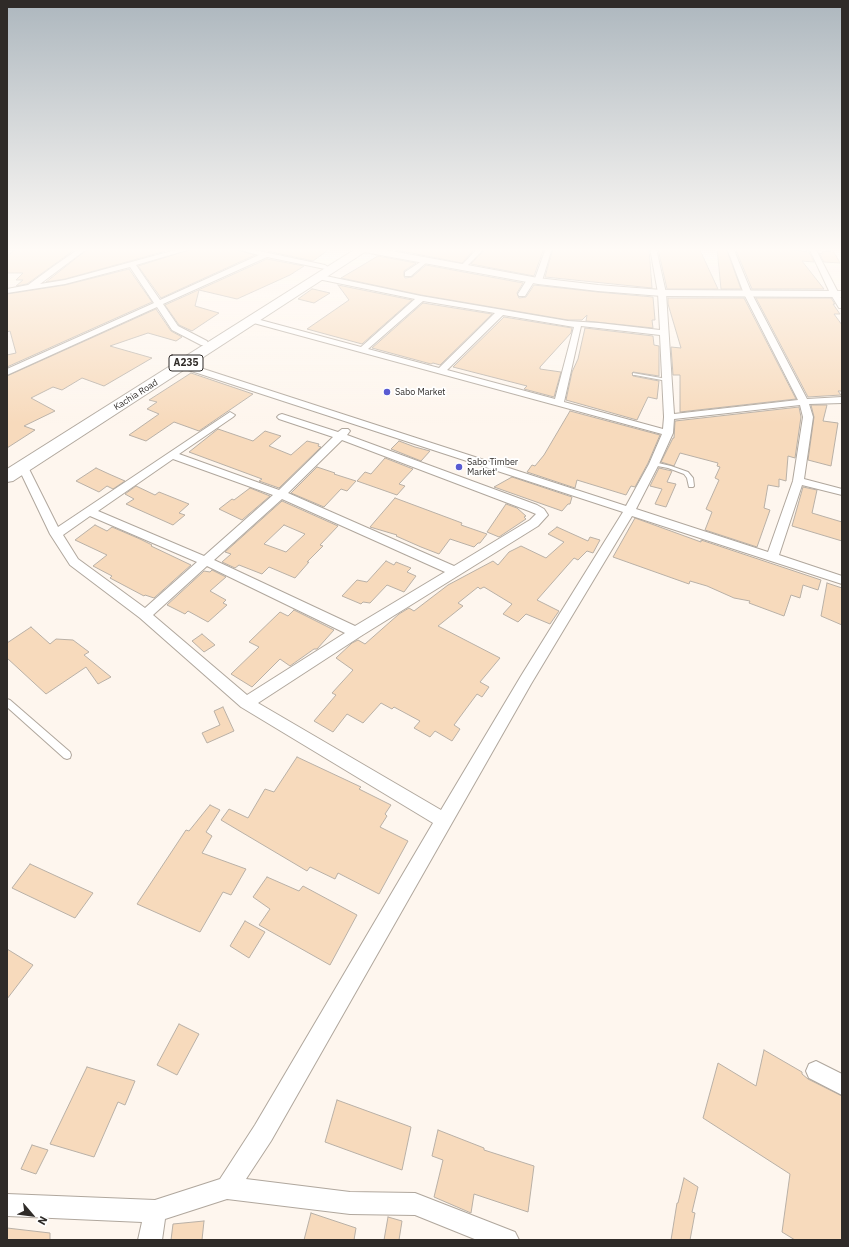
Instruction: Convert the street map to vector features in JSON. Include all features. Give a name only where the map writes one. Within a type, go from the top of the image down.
[{"type":"highway","name":"Kachia Road","points":[[7,465],[266,306]]},
{"type":"highway","name":"Kachia Road","points":[[7,477],[273,306]]},
{"type":"street","points":[[7,372],[154,306]]},
{"type":"street","points":[[160,306],[175,328],[204,343]]},
{"type":"street","points":[[363,349],[412,306]]},
{"type":"street","points":[[468,306],[570,323],[665,333]]},
{"type":"street","points":[[227,1188],[267,1126],[526,680],[629,511],[654,464],[668,433],[669,417],[663,306]]},
{"type":"street","points":[[754,306],[804,402],[808,417],[798,481],[772,557]]},
{"type":"street","points":[[442,370],[502,312]]},
{"type":"street","points":[[253,320],[442,370],[668,433]]},
{"type":"street","points":[[559,403],[578,328],[570,323]]},
{"type":"street","points":[[182,365],[842,580]]},
{"type":"street","points":[[669,417],[804,402],[842,400]]},
{"type":"street","points":[[56,534],[230,415]]},
{"type":"street","points":[[246,702],[356,632],[534,523],[542,515],[533,508],[341,436],[282,417]]},
{"type":"street","points":[[145,615],[281,494],[355,422]]},
{"type":"street","points":[[171,455],[281,494],[456,572]]},
{"type":"street","points":[[23,467],[56,534],[74,562],[145,615],[246,702],[444,820]]},
{"type":"street","points":[[798,481],[842,492]]},
{"type":"street","points":[[89,511],[206,561],[356,632]]},
{"type":"street","points":[[816,1071],[842,1085]]},
{"type":"street","points":[[7,1205],[155,1210],[227,1188],[350,1203],[415,1204],[487,1236],[507,1240]]},
{"type":"street","points":[[150,1240],[155,1210]]},
{"type":"lane","points":[[635,374],[667,380]]},
{"type":"lane","points":[[654,464],[686,473],[690,478],[692,486]]},
{"type":"lane","points":[[7,702],[67,755]]},
{"type":"building","points":[[7,306],[143,306],[7,367],[7,355],[16,353],[10,331],[7,332]]},
{"type":"building","points":[[166,306],[196,306],[219,313],[192,331],[179,325]]},
{"type":"building","points":[[340,306],[405,306],[362,344],[307,329]]},
{"type":"building","points":[[419,306],[443,306],[492,314],[440,365],[433,363],[431,364],[372,348]]},
{"type":"building","points":[[487,306],[654,306],[655,320],[652,320],[653,328],[586,321],[587,315],[582,320],[568,320]]},
{"type":"building","points":[[669,306],[748,306],[796,399],[680,412],[680,375],[673,375],[671,347],[681,348]]},
{"type":"building","points":[[760,306],[835,306],[840,314],[834,314],[842,325],[842,391],[838,391],[841,395],[808,397]]},
{"type":"building","points":[[156,309],[171,331],[182,337],[176,341],[148,333],[110,346],[152,358],[104,386],[82,378],[62,390],[53,387],[31,398],[55,411],[24,426],[35,430],[7,448],[7,376]]},
{"type":"building","points":[[504,317],[572,328],[571,333],[540,367],[540,369],[561,372],[554,397],[524,389],[527,386],[453,367]]},
{"type":"building","points":[[585,328],[653,336],[654,345],[659,346],[659,376],[632,373],[633,376],[659,381],[657,399],[648,397],[637,420],[566,400],[572,372],[578,359]]},
{"type":"building","points":[[191,373],[253,394],[199,431],[174,422],[146,441],[129,435],[159,414],[147,409],[157,402],[149,400]]},
{"type":"building","points":[[811,405],[827,405],[823,421],[838,423],[831,466],[808,460],[814,417]]},
{"type":"building","points":[[799,407],[801,417],[795,458],[788,456],[786,481],[779,479],[779,487],[768,485],[764,508],[770,510],[757,547],[705,530],[712,512],[706,509],[719,480],[715,478],[720,467],[717,466],[718,463],[680,453],[674,466],[661,462],[674,438],[675,421]]},
{"type":"building","points":[[570,411],[660,435],[648,463],[635,487],[631,486],[626,495],[577,480],[575,488],[527,472],[532,465],[535,466],[544,455]]},
{"type":"building","points":[[218,429],[253,441],[265,431],[281,436],[269,446],[291,455],[307,441],[319,444],[318,446],[321,447],[279,488],[259,481],[262,479],[189,452]]},
{"type":"building","points":[[399,441],[430,451],[421,461],[391,449]]},
{"type":"building","points":[[385,458],[413,469],[399,484],[405,486],[397,495],[357,481],[365,472],[371,474]]},
{"type":"building","points":[[317,467],[356,481],[347,491],[341,489],[324,507],[291,493]]},
{"type":"building","points":[[96,468],[125,481],[113,489],[107,486],[99,492],[76,481]]},
{"type":"building","points":[[659,468],[672,471],[667,482],[676,484],[666,507],[655,504],[662,489],[650,486]]},
{"type":"building","points":[[512,477],[572,497],[570,504],[568,504],[562,511],[494,487]]},
{"type":"building","points":[[136,486],[155,495],[159,492],[189,504],[179,513],[185,515],[173,525],[126,504],[134,499],[125,494]]},
{"type":"building","points":[[803,487],[817,490],[812,513],[842,522],[842,541],[792,526]]},
{"type":"building","points":[[250,488],[270,496],[242,520],[219,509],[232,499],[234,500]]},
{"type":"building","points":[[395,498],[487,534],[480,543],[474,547],[450,539],[439,554],[396,536],[397,535],[370,527]]},
{"type":"building","points":[[282,501],[338,526],[320,545],[323,546],[307,562],[309,562],[295,578],[269,567],[262,574],[239,565],[235,568],[222,562],[231,554],[225,552]],"holes":[[[284,525],[305,534],[286,552],[264,544]]]},
{"type":"building","points":[[506,504],[517,508],[526,516],[524,517],[526,519],[499,537],[487,532]]},
{"type":"building","points":[[635,518],[701,542],[701,540],[821,580],[818,590],[803,585],[800,598],[791,595],[784,616],[749,603],[750,601],[734,598],[707,586],[690,581],[689,584],[613,557]]},
{"type":"building","points":[[95,525],[107,531],[112,527],[140,539],[152,545],[151,546],[191,565],[154,598],[144,596],[110,578],[112,576],[93,566],[107,555],[75,540]]},
{"type":"building","points":[[557,527],[588,541],[590,537],[600,540],[593,553],[587,551],[578,560],[574,558],[537,600],[559,611],[550,624],[526,614],[518,622],[503,614],[512,604],[484,587],[480,589],[478,587],[458,603],[463,606],[438,626],[500,658],[480,682],[489,687],[482,697],[477,694],[454,725],[460,729],[452,741],[435,731],[430,737],[414,728],[420,721],[394,707],[392,709],[381,703],[363,723],[347,714],[333,732],[314,721],[336,695],[332,693],[353,670],[336,658],[352,643],[358,640],[365,644],[399,614],[409,608],[414,611],[448,585],[493,561],[498,565],[509,552],[521,546],[546,558],[564,542],[548,534]]},
{"type":"building","points":[[386,561],[394,565],[396,562],[411,568],[407,572],[416,576],[404,592],[387,585],[370,603],[363,602],[361,604],[342,596],[357,580],[367,582]]},
{"type":"building","points":[[212,570],[226,577],[210,591],[226,600],[223,603],[227,605],[208,622],[188,611],[185,614],[167,605],[204,571],[210,572]]},
{"type":"building","points":[[827,583],[842,588],[842,625],[821,616]]},
{"type":"building","points":[[294,610],[334,630],[317,649],[314,649],[290,666],[280,659],[252,687],[231,674],[259,647],[249,642],[280,612],[288,616]]},
{"type":"building","points":[[31,627],[50,644],[56,639],[73,640],[89,652],[84,655],[111,677],[98,684],[86,667],[46,694],[7,658],[7,643]]},
{"type":"building","points":[[202,634],[215,645],[204,652],[192,641]]},
{"type":"building","points":[[223,707],[234,731],[207,743],[202,733],[220,725],[214,711]]},
{"type":"building","points":[[297,757],[361,787],[359,789],[391,805],[385,814],[387,816],[380,827],[408,841],[379,894],[338,873],[335,879],[310,867],[307,871],[221,820],[229,809],[248,818],[265,789],[274,792]]},
{"type":"building","points":[[210,805],[220,810],[206,832],[212,836],[202,853],[246,869],[231,895],[223,892],[200,932],[137,904],[186,830],[189,831]]},
{"type":"building","points":[[30,864],[93,893],[75,918],[12,888]]},
{"type":"building","points":[[267,877],[299,891],[303,886],[357,915],[330,965],[259,925],[270,909],[253,897]]},
{"type":"building","points":[[245,921],[265,932],[249,958],[230,946]]},
{"type":"building","points":[[7,949],[33,965],[7,999]]},
{"type":"building","points":[[179,1024],[199,1034],[177,1075],[157,1065]]},
{"type":"building","points":[[764,1050],[802,1072],[802,1074],[808,1079],[842,1096],[842,1240],[795,1240],[782,1232],[790,1174],[703,1118],[718,1063],[756,1086]]},
{"type":"building","points":[[87,1067],[135,1081],[125,1105],[118,1102],[94,1157],[50,1144]]},
{"type":"building","points":[[337,1100],[411,1127],[402,1170],[325,1142]]},
{"type":"building","points":[[438,1130],[484,1148],[484,1150],[534,1166],[528,1212],[474,1194],[471,1213],[434,1197],[443,1160],[432,1156]]},
{"type":"building","points":[[32,1145],[48,1150],[36,1174],[21,1169]]},
{"type":"building","points":[[684,1178],[698,1187],[692,1212],[695,1213],[690,1240],[671,1240],[677,1203]]},
{"type":"building","points":[[311,1213],[356,1228],[354,1240],[304,1240]]},
{"type":"building","points":[[388,1217],[402,1221],[399,1240],[384,1240]]},
{"type":"building","points":[[204,1221],[202,1240],[171,1240],[173,1224]]},
{"type":"building","points":[[7,1228],[50,1233],[50,1240],[7,1240]]},
{"type":"place","name":"Sabo Market","points":[[387,392]]},
{"type":"place","name":"Sabo Timber Market'","points":[[459,467]]}]
